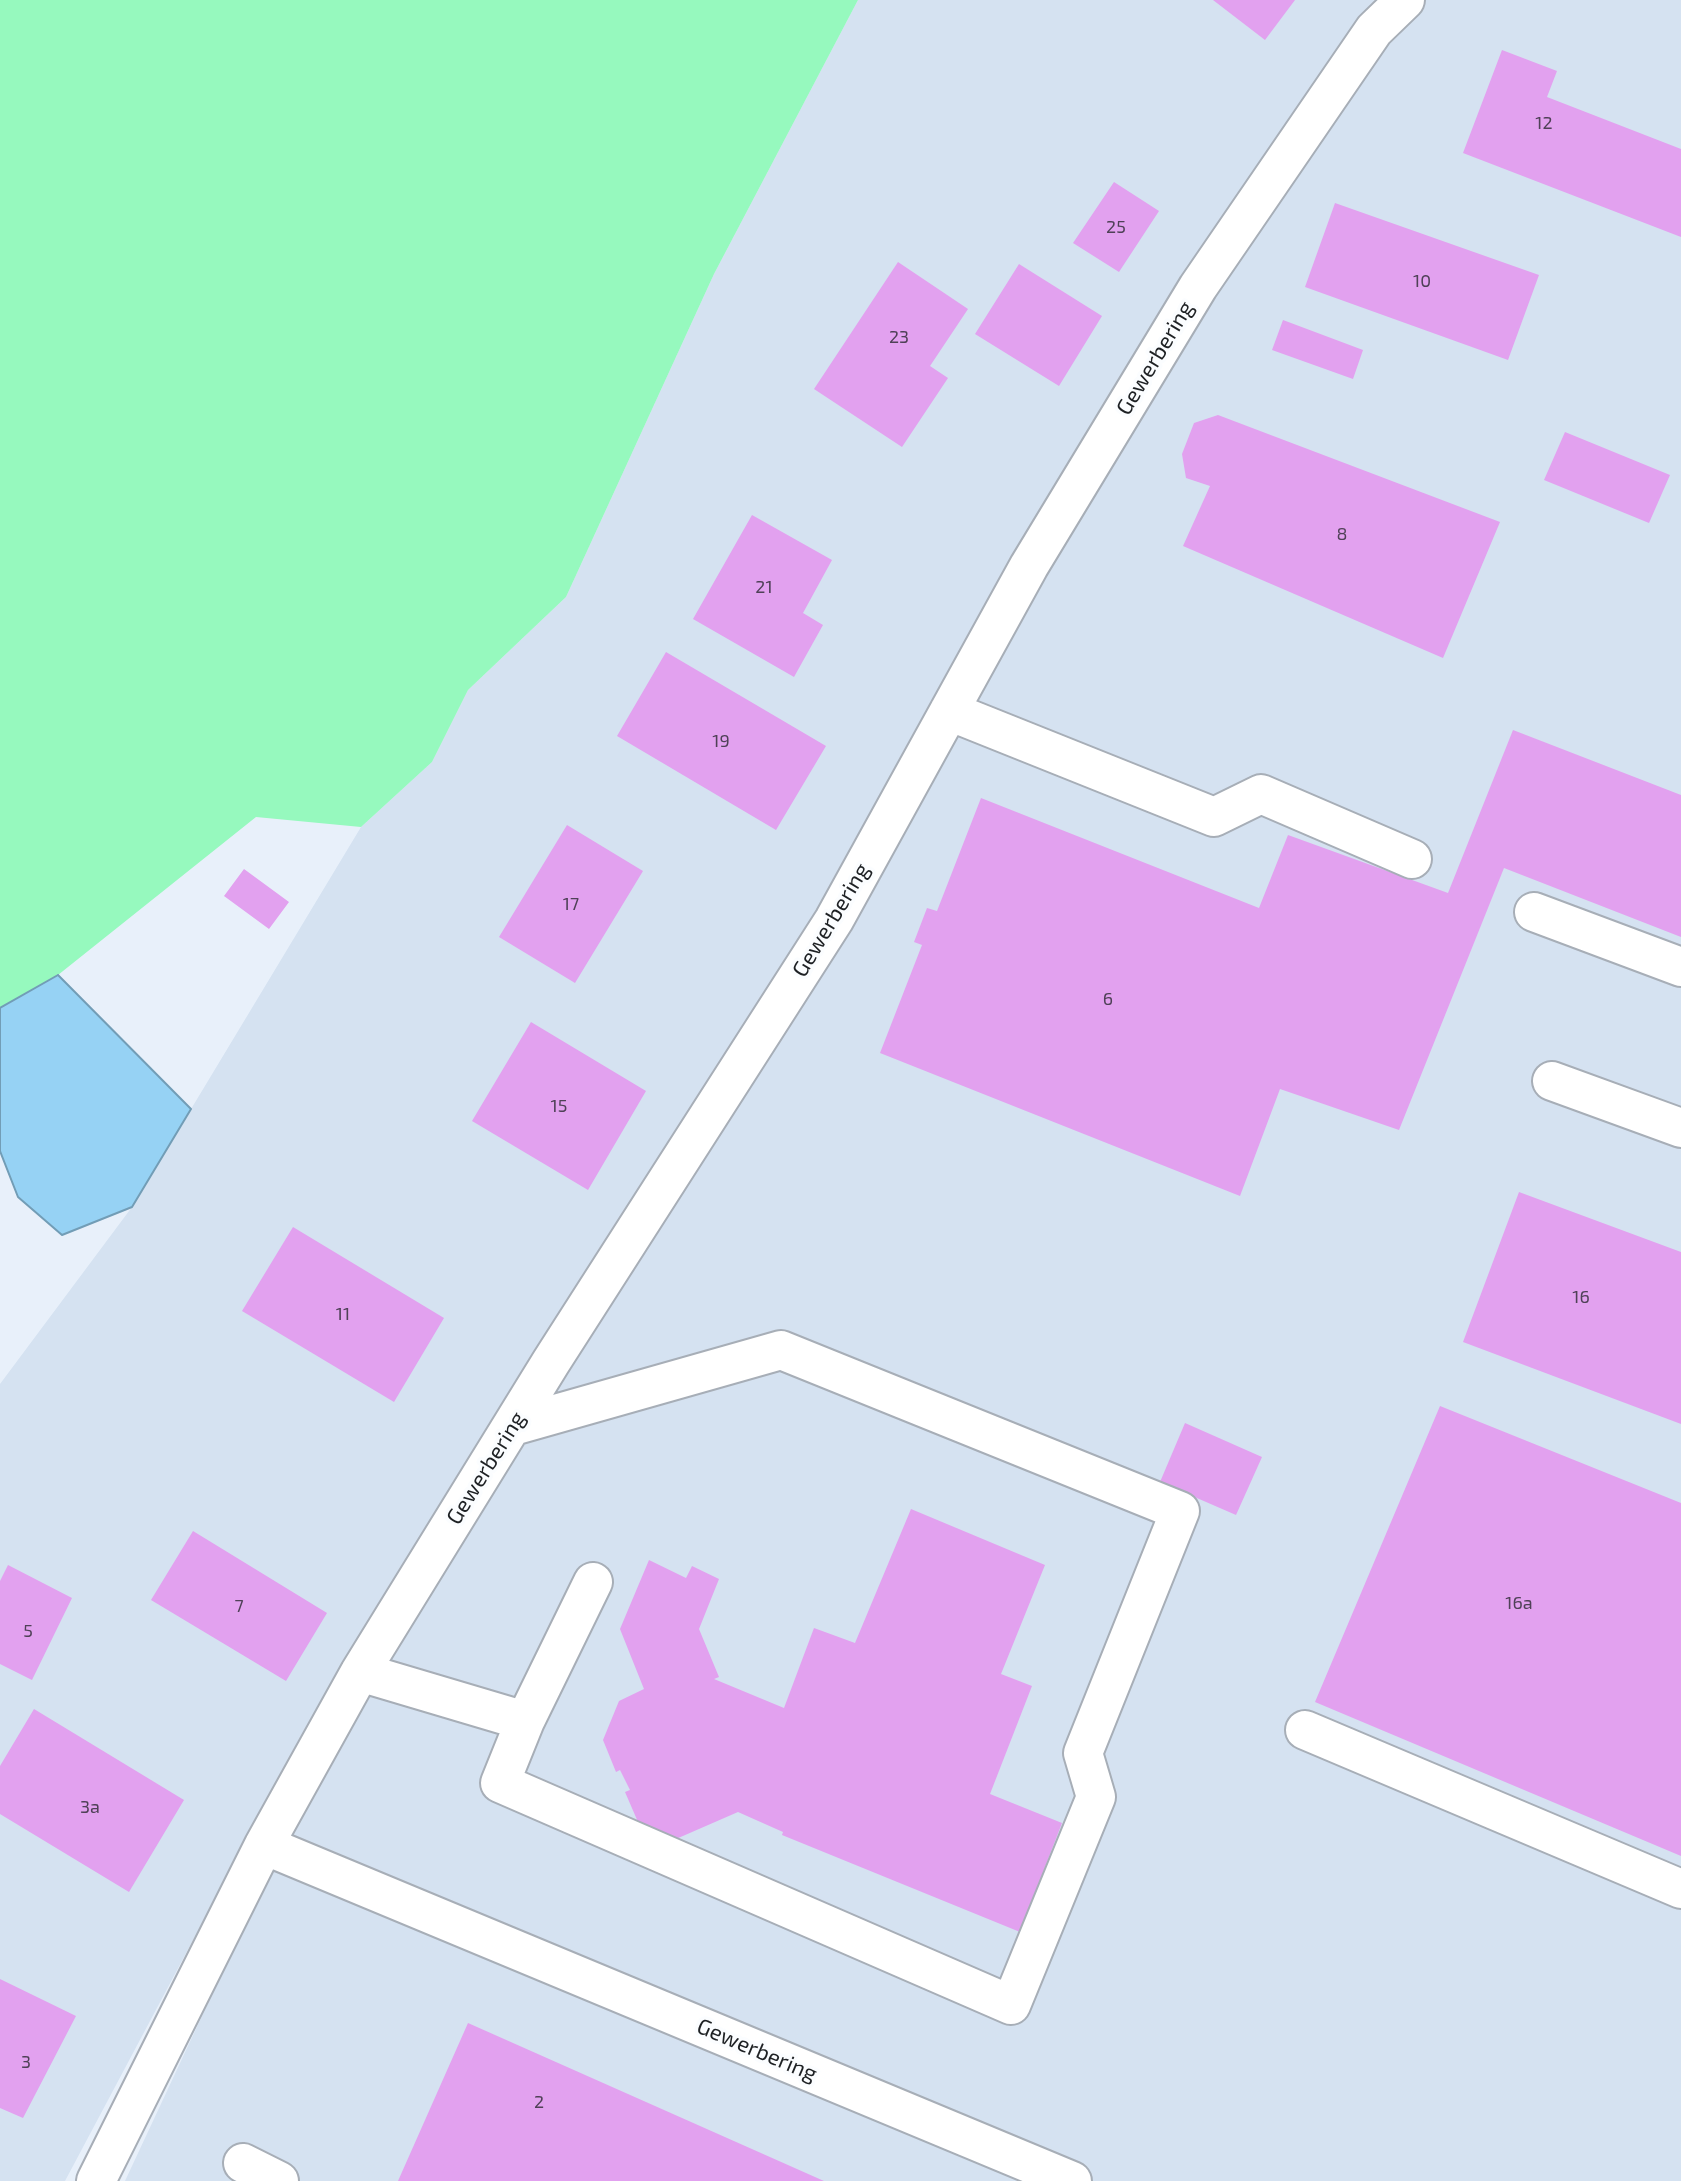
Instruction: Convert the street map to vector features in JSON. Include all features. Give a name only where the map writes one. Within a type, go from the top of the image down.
[{"type":"street","name":"Gewerbering","points":[[96,2181],[264,1845],[360,1672],[834,920],[1029,566],[1198,287],[1374,30],[1405,0]]},
{"type":"street","points":[[949,711],[1214,817],[1261,794],[1412,859]]},
{"type":"street","points":[[1534,912],[1681,967]]},
{"type":"street","points":[[1552,1081],[1681,1128]]},
{"type":"street","points":[[513,1426],[781,1350],[1180,1511],[1083,1753],[1096,1797],[1011,2005],[500,1783],[525,1721],[593,1582]]},
{"type":"street","points":[[360,1672],[525,1721]]},
{"type":"street","points":[[1305,1730],[1681,1889]]},
{"type":"street","name":"Gewerbering","points":[[264,1845],[1072,2181]]},
{"type":"street","points":[[243,2163],[279,2181]]},
{"type":"shaded area","points":[[858,0],[1681,0],[1681,2181],[125,2181],[244,1926],[315,1785],[286,1765],[65,2181],[0,2181],[0,1384],[132,1207],[361,827],[432,762],[468,690],[566,597],[714,274]]},
{"type":"green space","points":[[0,0],[858,0],[714,274],[566,597],[468,690],[432,762],[361,827],[256,817],[58,975],[0,1008]]},
{"type":"water","points":[[58,975],[191,1109],[132,1207],[62,1235],[18,1197],[0,1151],[0,1008]]},
{"type":"building","points":[[1213,0],[1295,0],[1265,40]]},
{"type":"building","points":[[1502,50],[1557,71],[1547,97],[1681,149],[1681,237],[1463,153]]},
{"type":"building","points":[[1114,182],[1159,211],[1119,272],[1073,243]]},
{"type":"building","points":[[1335,203],[1539,275],[1508,360],[1305,287]]},
{"type":"building","points":[[898,262],[968,309],[930,366],[948,378],[902,447],[814,389]]},
{"type":"building","points":[[1019,264],[1102,316],[1059,386],[975,334]]},
{"type":"building","points":[[1283,320],[1363,350],[1353,379],[1272,350]]},
{"type":"building","points":[[1218,415],[1500,522],[1443,658],[1183,546],[1210,486],[1186,478],[1182,454],[1194,423]]},
{"type":"building","points":[[1565,432],[1670,475],[1649,523],[1544,480]]},
{"type":"building","points":[[752,515],[832,560],[803,613],[823,625],[794,677],[693,619]]},
{"type":"building","points":[[666,652],[826,746],[776,830],[617,736]]},
{"type":"building","points":[[1513,730],[1681,795],[1681,937],[1504,868],[1399,1130],[1280,1089],[1240,1196],[880,1053],[922,945],[914,942],[927,908],[937,911],[981,798],[1259,908],[1288,835],[1448,893]]},
{"type":"building","points":[[567,825],[643,871],[575,983],[499,937]]},
{"type":"building","points":[[244,869],[289,902],[269,929],[224,896]]},
{"type":"building","points":[[531,1022],[646,1091],[588,1190],[472,1121]]},
{"type":"building","points":[[1519,1192],[1681,1252],[1681,1424],[1463,1342]]},
{"type":"building","points":[[293,1227],[444,1318],[394,1402],[242,1311]]},
{"type":"building","points":[[1440,1406],[1681,1503],[1681,1856],[1315,1702]]},
{"type":"building","points":[[1185,1423],[1262,1457],[1236,1515],[1160,1482]]},
{"type":"building","points":[[911,1509],[1045,1565],[1001,1674],[1032,1686],[990,1794],[1062,1823],[1020,1932],[782,1835],[783,1832],[738,1812],[676,1839],[638,1822],[625,1792],[630,1790],[620,1770],[616,1772],[603,1740],[619,1701],[644,1689],[620,1629],[649,1560],[686,1578],[692,1566],[719,1579],[699,1629],[719,1677],[714,1679],[784,1708],[814,1628],[855,1643]]},
{"type":"building","points":[[193,1531],[327,1613],[286,1681],[151,1600]]},
{"type":"building","points":[[8,1565],[72,1598],[32,1680],[0,1664],[0,1581]]},
{"type":"building","points":[[34,1709],[184,1800],[129,1892],[0,1814],[0,1766]]},
{"type":"building","points":[[0,1979],[76,2016],[23,2118],[0,2108]]},
{"type":"building","points":[[468,2023],[824,2181],[398,2181]]}]
